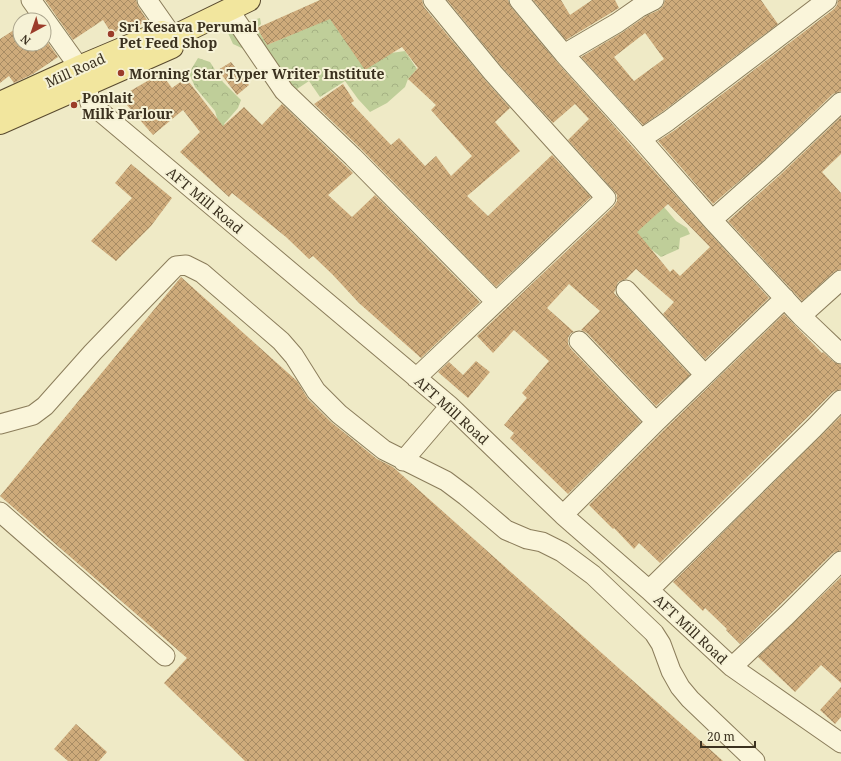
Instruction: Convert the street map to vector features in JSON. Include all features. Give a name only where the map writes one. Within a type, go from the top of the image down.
[{"type":"main road","name":"Mill Road","points":[[0,104],[83,75],[172,47],[173,37],[250,0]]},
{"type":"main road","name":"Mill Road","points":[[0,123],[83,75]]},
{"type":"street","points":[[31,0],[83,75]]},
{"type":"street","points":[[148,0],[173,37]]},
{"type":"street","points":[[416,378],[606,198],[493,72],[433,0]]},
{"type":"street","points":[[519,0],[564,54],[712,220],[801,316],[841,354]]},
{"type":"street","points":[[564,54],[617,23],[640,7],[654,0]]},
{"type":"street","points":[[641,139],[668,121],[827,0]]},
{"type":"street","points":[[229,10],[284,91],[354,157],[496,302]]},
{"type":"street","name":"AFT Mill Road","points":[[83,75],[90,103],[450,406],[563,515],[649,590],[732,667],[841,743]]},
{"type":"street","points":[[712,220],[772,167],[841,102]]},
{"type":"street","points":[[0,424],[33,415],[46,406],[93,352],[176,266],[186,265],[202,274],[281,341],[294,356],[316,391],[339,414],[384,450],[403,461],[446,481],[506,530],[527,539],[542,542],[562,552],[593,575],[654,633],[661,644],[671,671],[680,687],[690,699],[755,761]]},
{"type":"street","points":[[801,316],[841,280]]},
{"type":"street","points":[[626,290],[705,375]]},
{"type":"street","points":[[563,515],[656,422],[785,298]]},
{"type":"street","points":[[579,341],[656,422]]},
{"type":"street","points":[[649,590],[841,400]]},
{"type":"street","points":[[403,461],[450,406]]},
{"type":"street","points":[[0,512],[165,656]]},
{"type":"street","points":[[732,667],[841,561]]},
{"type":"green space","points":[[260,18],[261,24],[257,28],[267,45],[330,18],[391,53],[405,51],[417,69],[408,79],[405,87],[387,103],[370,112],[345,81],[320,97],[309,81],[291,93],[248,51],[233,44],[227,31]]},
{"type":"green space","points":[[198,58],[210,62],[223,82],[241,100],[238,108],[224,124],[239,141],[205,129],[217,118],[215,111],[195,87],[189,73]]},
{"type":"green space","points":[[664,207],[676,221],[687,228],[690,234],[680,238],[679,249],[661,257],[652,250],[636,266],[618,223]]},
{"type":"building","points":[[45,0],[136,0],[147,20],[128,33],[124,26],[112,34],[103,20],[73,40]]},
{"type":"building","points":[[320,0],[422,0],[424,7],[510,108],[495,122],[520,151],[467,196],[488,216],[552,155],[591,197],[496,287],[361,149],[314,104],[343,84],[354,101],[351,103],[391,145],[399,138],[425,166],[436,156],[451,176],[472,156],[431,110],[436,105],[408,79],[418,68],[402,47],[365,70],[330,19],[267,45],[257,28]]},
{"type":"building","points":[[447,0],[508,0],[511,7],[556,61],[769,298],[705,359],[663,314],[674,302],[636,269],[626,279],[618,282],[614,293],[690,375],[656,406],[587,333],[581,330],[600,311],[569,284],[547,308],[574,332],[571,333],[568,338],[568,344],[571,349],[641,422],[568,494],[510,438],[514,433],[504,425],[527,398],[522,393],[549,361],[514,330],[493,353],[477,336],[614,206],[617,201],[617,195],[568,140],[589,119],[575,104],[553,123],[501,66]],"holes":[[[668,204],[710,247],[680,276],[673,269],[670,272],[637,232]]]},
{"type":"building","points":[[533,0],[561,0],[570,15],[592,0],[615,0],[619,8],[566,40]]},
{"type":"building","points":[[665,0],[761,0],[778,24],[643,125],[581,57],[623,32],[646,16],[659,10],[663,6]],"holes":[[[645,33],[664,59],[634,81],[614,57]]]},
{"type":"building","points":[[838,0],[841,0],[841,91],[833,94],[765,159],[713,204],[658,141],[675,130],[834,9]]},
{"type":"building","points":[[12,31],[12,52],[52,52],[52,48],[58,57],[33,74],[14,83],[9,76],[0,83],[0,39]]},
{"type":"building","points":[[231,62],[249,85],[237,95],[218,70]]},
{"type":"building","points":[[161,73],[172,88],[186,78],[223,126],[244,107],[262,125],[282,104],[353,173],[328,195],[352,217],[375,195],[480,302],[421,358],[359,303],[313,256],[309,259],[286,237],[232,193],[229,197],[180,152],[200,132],[183,110],[153,135],[120,97]]},
{"type":"building","points":[[841,117],[841,154],[822,172],[841,193],[841,269],[834,272],[802,301],[728,221],[780,175]]},
{"type":"building","points":[[131,164],[172,198],[151,226],[116,261],[91,241],[132,198],[115,183]]},
{"type":"building","points":[[181,277],[297,381],[308,399],[331,422],[377,459],[393,467],[723,761],[245,761],[164,683],[187,658],[0,496]]},
{"type":"building","points":[[784,314],[822,353],[823,352],[834,362],[841,365],[841,389],[833,392],[660,563],[639,543],[634,549],[589,505]]},
{"type":"building","points":[[476,361],[490,372],[468,398],[438,372],[449,362],[463,375]]},
{"type":"building","points":[[841,416],[841,550],[833,553],[740,644],[705,608],[703,611],[673,582]]},
{"type":"building","points":[[841,577],[841,683],[821,665],[795,692],[758,657]]},
{"type":"building","points":[[841,687],[841,717],[835,724],[820,710]]},
{"type":"building","points":[[76,724],[107,752],[99,761],[68,761],[54,749]]},
{"type":"place","name":"Sri Kesava Perumal Pet Feed Shop","points":[[111,34]]},
{"type":"place","name":"Morning Star Typer Writer Institute","points":[[121,73]]},
{"type":"place","name":"Ponlait Milk Parlour","points":[[74,105]]}]
